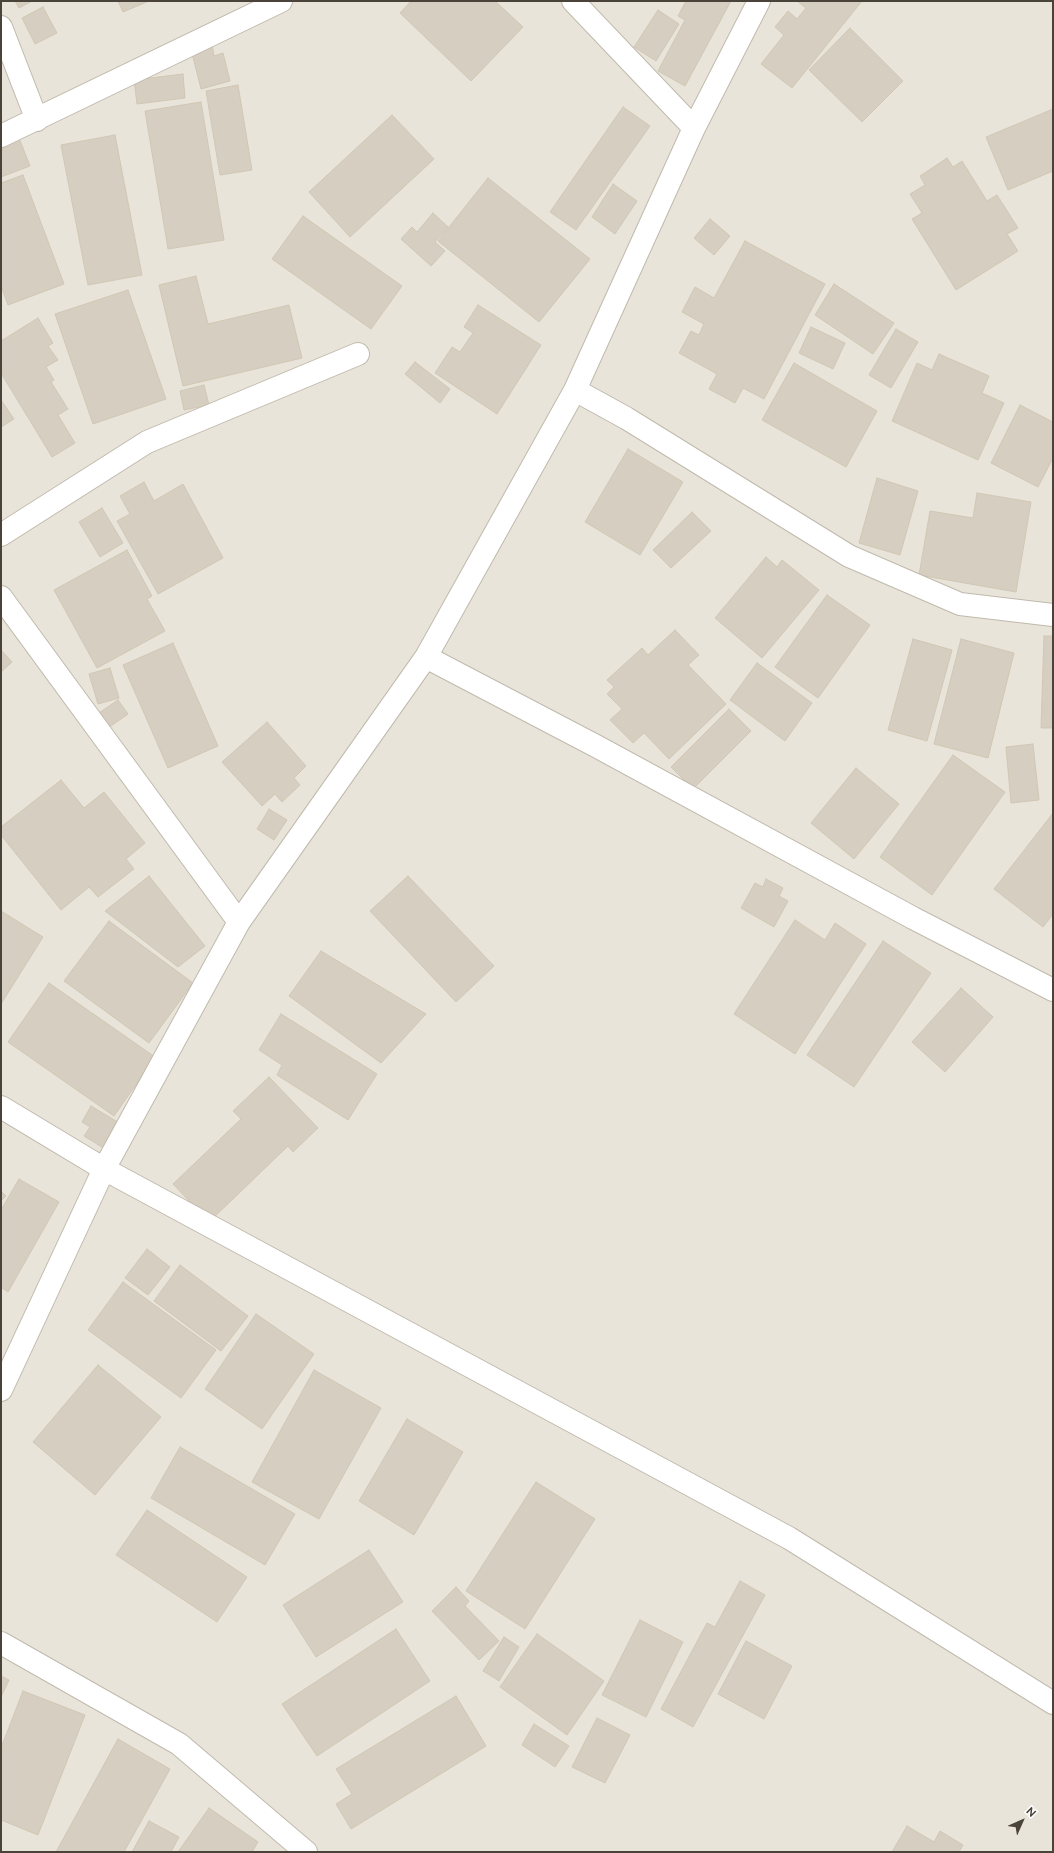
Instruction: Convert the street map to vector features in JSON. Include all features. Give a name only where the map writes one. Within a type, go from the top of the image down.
[{"type":"street","points":[[1,136],[281,1]]},
{"type":"street","points":[[574,1],[694,128]]},
{"type":"street","points":[[1,1390],[104,1169],[239,922],[426,657],[574,390],[694,128],[759,1]]},
{"type":"street","points":[[1,27],[36,120]]},
{"type":"street","points":[[1,534],[147,442],[358,354]]},
{"type":"street","points":[[574,390],[626,418],[849,556],[960,604],[1053,615]]},
{"type":"street","points":[[1,596],[239,922]]},
{"type":"street","points":[[426,657],[596,746],[913,918],[1053,990]]},
{"type":"street","points":[[1,1107],[104,1169],[789,1538],[1053,1703]]},
{"type":"street","points":[[1,1643],[179,1744],[306,1852]]},
{"type":"shaded area","points":[[1,1],[1053,1],[1053,1852],[1,1852]]},
{"type":"building","points":[[15,1],[32,1],[19,8]]},
{"type":"building","points":[[118,1],[149,1],[123,12]]},
{"type":"building","points":[[411,1],[495,1],[523,27],[471,81],[400,13]]},
{"type":"building","points":[[686,1],[731,1],[685,86],[658,71],[685,20],[678,16]]},
{"type":"building","points":[[797,1],[862,1],[792,88],[761,64],[784,35],[775,27],[788,11],[797,19],[806,8]]},
{"type":"building","points":[[43,7],[57,33],[35,44],[22,18]]},
{"type":"building","points":[[658,10],[679,24],[656,61],[634,47]]},
{"type":"building","points":[[850,28],[903,81],[862,122],[809,70]]},
{"type":"building","points":[[212,44],[214,56],[223,53],[230,81],[201,89],[191,49]]},
{"type":"building","points":[[183,74],[185,98],[137,104],[134,80]]},
{"type":"building","points":[[238,85],[252,170],[220,175],[206,91]]},
{"type":"building","points":[[201,102],[224,240],[168,249],[145,111]]},
{"type":"building","points":[[623,107],[650,126],[576,230],[550,212]]},
{"type":"building","points":[[1053,109],[1053,171],[1008,190],[986,137]]},
{"type":"building","points":[[392,115],[434,159],[350,237],[309,192]]},
{"type":"building","points":[[115,135],[142,275],[88,285],[61,145]]},
{"type":"building","points":[[19,138],[30,166],[1,177],[1,145]]},
{"type":"building","points":[[947,158],[953,167],[962,161],[987,201],[997,195],[1018,228],[1007,234],[1018,251],[956,290],[912,219],[922,213],[910,194],[925,185],[920,176]]},
{"type":"building","points":[[23,175],[64,284],[8,305],[1,286],[1,183]]},
{"type":"building","points":[[488,178],[590,259],[539,322],[438,241]]},
{"type":"building","points":[[613,184],[637,201],[615,234],[592,217]]},
{"type":"building","points":[[433,213],[448,227],[435,242],[445,251],[431,266],[401,239],[412,227],[417,232]]},
{"type":"building","points":[[303,216],[402,286],[371,329],[272,259]]},
{"type":"building","points":[[710,219],[730,236],[714,255],[694,238]]},
{"type":"building","points":[[745,241],[825,284],[764,399],[743,388],[735,403],[709,389],[717,374],[679,353],[691,331],[699,335],[704,324],[682,312],[695,287],[714,298]]},
{"type":"building","points":[[196,276],[208,324],[289,305],[302,358],[183,386],[159,285]]},
{"type":"building","points":[[834,284],[894,323],[873,354],[815,315]]},
{"type":"building","points":[[128,290],[166,399],[93,424],[55,314]]},
{"type":"building","points":[[478,305],[541,345],[497,414],[435,373],[452,347],[460,352],[473,333],[464,327]]},
{"type":"building","points":[[38,318],[53,343],[48,346],[58,360],[46,367],[54,380],[51,382],[68,409],[58,415],[75,443],[52,457],[1,373],[1,341]]},
{"type":"building","points":[[811,327],[845,343],[833,369],[799,353]]},
{"type":"building","points":[[896,329],[918,342],[891,388],[869,375]]},
{"type":"building","points":[[939,354],[989,376],[982,393],[1004,403],[978,460],[892,421],[917,363],[932,370]]},
{"type":"building","points":[[415,362],[450,389],[440,403],[405,374]]},
{"type":"building","points":[[794,363],[877,411],[846,467],[762,420]]},
{"type":"building","points":[[204,385],[209,405],[184,410],[180,391]]},
{"type":"building","points":[[1,400],[14,419],[1,427]]},
{"type":"building","points":[[1020,405],[1053,422],[1053,458],[1038,487],[991,463]]},
{"type":"building","points":[[628,449],[683,482],[640,555],[585,522]]},
{"type":"building","points":[[877,478],[918,491],[900,555],[859,543]]},
{"type":"building","points":[[144,482],[154,501],[183,484],[223,558],[158,594],[117,521],[130,514],[120,496]]},
{"type":"building","points":[[977,493],[1031,502],[1016,592],[919,575],[930,511],[973,518]]},
{"type":"building","points":[[102,508],[123,543],[100,557],[79,522]]},
{"type":"building","points":[[692,512],[711,531],[671,568],[653,550]]},
{"type":"building","points":[[127,550],[152,596],[147,599],[165,631],[97,668],[54,590]]},
{"type":"building","points":[[766,557],[777,567],[782,560],[819,590],[762,658],[715,618]]},
{"type":"building","points":[[827,595],[870,625],[818,698],[775,667]]},
{"type":"building","points":[[675,630],[699,655],[688,665],[726,704],[669,759],[644,733],[633,743],[610,720],[622,709],[607,694],[614,687],[607,680],[642,648],[648,655]]},
{"type":"building","points":[[1044,636],[1053,636],[1053,728],[1041,728]]},
{"type":"building","points":[[913,639],[952,650],[927,741],[888,730]]},
{"type":"building","points":[[961,639],[1014,653],[988,758],[934,744]]},
{"type":"building","points":[[173,643],[218,746],[168,768],[123,665]]},
{"type":"building","points":[[1,650],[12,662],[1,672]]},
{"type":"building","points":[[757,663],[812,703],[785,741],[730,700]]},
{"type":"building","points":[[110,668],[119,698],[98,704],[89,674]]},
{"type":"building","points":[[118,700],[128,714],[108,728],[99,713]]},
{"type":"building","points":[[729,709],[751,731],[693,789],[671,767]]},
{"type":"building","points":[[267,722],[306,766],[294,778],[300,785],[282,802],[275,794],[262,806],[222,762]]},
{"type":"building","points":[[1033,744],[1039,800],[1011,803],[1006,747]]},
{"type":"building","points":[[953,755],[1005,792],[932,895],[880,857]]},
{"type":"building","points":[[856,768],[899,804],[854,859],[811,823]]},
{"type":"building","points":[[61,780],[84,808],[104,792],[145,843],[126,859],[134,869],[98,897],[89,887],[61,910],[1,835],[1,827]]},
{"type":"building","points":[[269,809],[287,820],[274,840],[257,829]]},
{"type":"building","points":[[1053,813],[1053,914],[1043,927],[994,889]]},
{"type":"building","points":[[149,876],[205,946],[178,967],[105,911]]},
{"type":"building","points":[[408,876],[494,966],[456,1002],[370,911]]},
{"type":"building","points":[[766,879],[783,888],[779,896],[788,901],[774,927],[741,908],[755,883],[763,887]]},
{"type":"building","points":[[1,911],[43,937],[1,1004]]},
{"type":"building","points":[[795,920],[825,940],[835,923],[866,944],[795,1054],[734,1014]]},
{"type":"building","points":[[109,921],[193,983],[149,1043],[64,981]]},
{"type":"building","points":[[883,941],[931,973],[854,1087],[807,1055]]},
{"type":"building","points":[[321,951],[426,1014],[381,1063],[289,996]]},
{"type":"building","points":[[49,983],[155,1057],[114,1116],[8,1042]]},
{"type":"building","points":[[961,988],[993,1017],[945,1072],[912,1042]]},
{"type":"building","points":[[281,1014],[377,1074],[348,1120],[277,1075],[282,1065],[259,1050]]},
{"type":"building","points":[[269,1077],[318,1128],[293,1152],[288,1146],[209,1222],[173,1184],[241,1119],[233,1111]]},
{"type":"building","points":[[91,1106],[121,1124],[105,1149],[84,1136],[90,1127],[82,1122]]},
{"type":"building","points":[[19,1179],[59,1202],[8,1292],[1,1287],[1,1210]]},
{"type":"building","points":[[1,1191],[6,1196],[1,1201]]},
{"type":"building","points":[[147,1249],[170,1267],[148,1295],[125,1278]]},
{"type":"building","points":[[180,1265],[248,1316],[221,1351],[154,1301]]},
{"type":"building","points":[[123,1282],[216,1350],[181,1398],[88,1330]]},
{"type":"building","points":[[256,1314],[314,1354],[262,1429],[205,1389]]},
{"type":"building","points":[[98,1365],[161,1417],[95,1495],[33,1442]]},
{"type":"building","points":[[314,1370],[381,1408],[319,1519],[252,1482]]},
{"type":"building","points":[[407,1419],[463,1452],[414,1535],[359,1501]]},
{"type":"building","points":[[180,1447],[295,1514],[265,1565],[151,1498]]},
{"type":"building","points":[[536,1482],[595,1519],[525,1629],[466,1591]]},
{"type":"building","points":[[147,1510],[247,1577],[217,1622],[116,1555]]},
{"type":"building","points":[[369,1550],[403,1602],[316,1657],[283,1605]]},
{"type":"building","points":[[740,1581],[765,1595],[693,1727],[661,1709],[707,1623],[715,1627]]},
{"type":"building","points":[[456,1587],[469,1601],[465,1606],[499,1641],[479,1660],[432,1611]]},
{"type":"building","points":[[640,1620],[683,1642],[646,1717],[602,1695]]},
{"type":"building","points":[[396,1629],[430,1681],[317,1756],[282,1704]]},
{"type":"building","points":[[537,1634],[604,1681],[567,1735],[500,1687]]},
{"type":"building","points":[[504,1637],[519,1647],[499,1681],[483,1671]]},
{"type":"building","points":[[746,1641],[792,1666],[764,1719],[718,1694]]},
{"type":"building","points":[[1,1676],[9,1680],[1,1697]]},
{"type":"building","points":[[23,1691],[85,1715],[38,1835],[1,1820],[1,1748]]},
{"type":"building","points":[[456,1696],[486,1746],[351,1829],[336,1804],[352,1794],[336,1769]]},
{"type":"building","points":[[597,1718],[630,1735],[605,1783],[572,1767]]},
{"type":"building","points":[[534,1724],[569,1746],[555,1767],[522,1745]]},
{"type":"building","points":[[118,1739],[170,1769],[124,1852],[56,1852]]},
{"type":"building","points":[[209,1808],[258,1842],[252,1852],[178,1852]]},
{"type":"building","points":[[149,1821],[179,1837],[171,1852],[132,1852]]},
{"type":"building","points":[[907,1826],[934,1842],[940,1831],[963,1845],[959,1852],[892,1852]]}]
